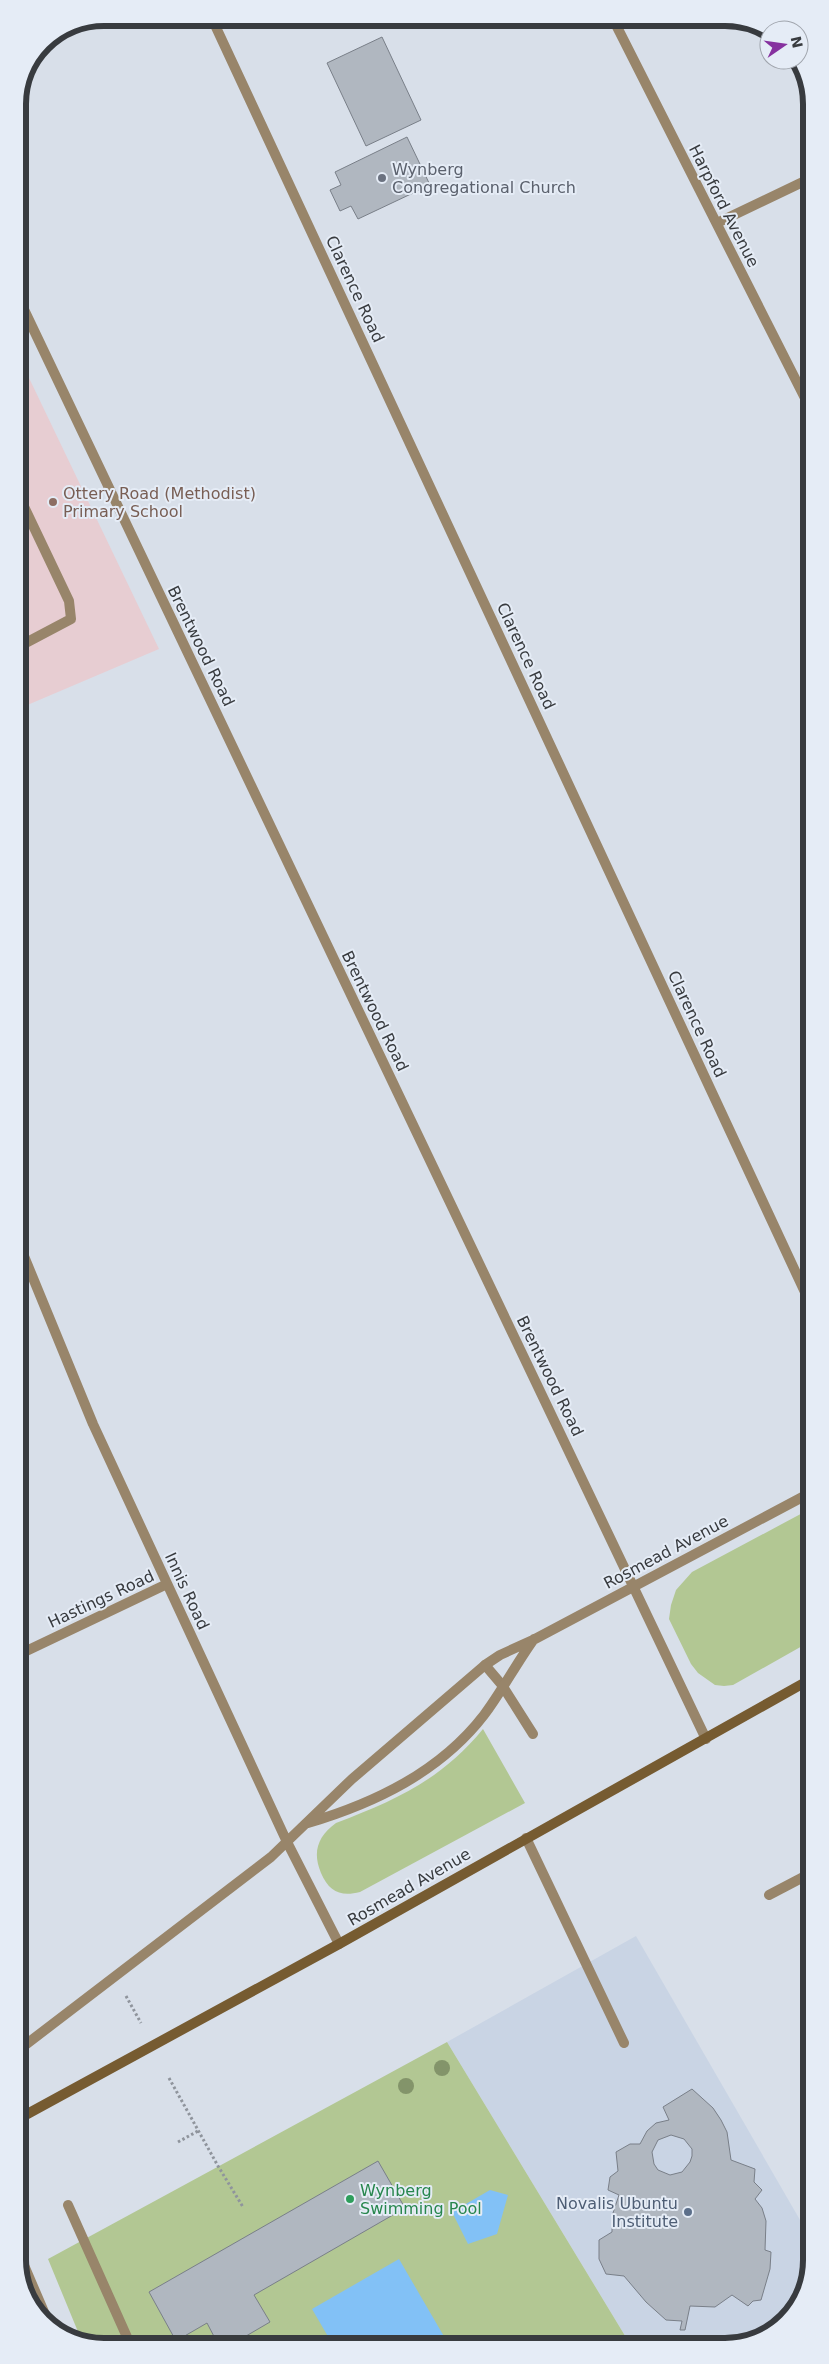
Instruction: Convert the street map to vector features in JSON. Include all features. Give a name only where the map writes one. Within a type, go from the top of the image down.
[{"type":"main road","name":"Rosmead Avenue","points":[[26,2115],[339,1944],[803,1683]]},
{"type":"street","name":"Clarence Road","points":[[215,26],[803,1288]]},
{"type":"street","name":"Harpford Avenue","points":[[617,26],[803,394]]},
{"type":"street","points":[[717,223],[803,182]]},
{"type":"street","name":"Brentwood Road","points":[[26,314],[706,1738]]},
{"type":"street","points":[[26,511],[69,602],[71,620],[26,643]]},
{"type":"street","name":"Innis Road","points":[[26,1267],[93,1424],[286,1842],[339,1944]]},
{"type":"street","name":"Rosmead Avenue","points":[[26,2044],[271,1857],[352,1779],[485,1665],[500,1655],[535,1639],[803,1497]]},
{"type":"street","name":"Hastings Road","points":[[26,1651],[167,1584]]},
{"type":"street","name":"Rosmead Avenue","points":[[305,1824],[399,1788],[427,1769],[458,1743],[483,1716],[502,1685],[535,1639]]},
{"type":"street","points":[[485,1665],[502,1685],[533,1734]]},
{"type":"street","points":[[526,1838],[624,2043]]},
{"type":"street","points":[[769,1894],[803,1877]]},
{"type":"street","points":[[68,2205],[127,2338]]},
{"type":"street","points":[[28,2274],[41,2306]]},
{"type":"path","points":[[169,2078],[243,2207]]},
{"type":"path","points":[[178,2142],[198,2131]]},
{"type":"shaded area","name":"Ottery Road (Methodist) Primary School","points":[[26,372],[159,649],[26,706]]},
{"type":"shaded area","points":[[636,1936],[803,2225],[801,2275],[799,2285],[787,2307],[768,2325],[759,2330],[735,2337],[626,2338],[447,2042]]},
{"type":"green space","points":[[803,1513],[803,1646],[733,1685],[715,1685],[698,1673],[691,1664],[669,1619],[676,1590],[692,1572]]},
{"type":"green space","points":[[483,1729],[525,1803],[360,1892],[347,1894],[332,1889],[321,1873],[317,1858],[318,1845],[325,1833],[336,1823],[398,1797],[434,1775],[467,1747]]},
{"type":"green space","name":"Wynberg Swimming Pool","points":[[447,2042],[626,2338],[99,2338],[79,2333],[48,2259]]},
{"type":"water","points":[[490,2190],[508,2195],[497,2234],[468,2244],[452,2212]]},
{"type":"water","points":[[399,2259],[445,2338],[329,2338],[312,2309]]},
{"type":"building","points":[[382,37],[421,120],[366,146],[327,63]]},
{"type":"building","name":"Wynberg Congregational Church","points":[[407,137],[430,185],[358,219],[351,206],[340,211],[330,190],[341,185],[335,172]]},
{"type":"building","name":"Novalis Ubuntu Institute","points":[[692,2089],[713,2108],[727,2132],[731,2160],[755,2169],[754,2182],[762,2190],[755,2199],[762,2208],[766,2221],[765,2250],[771,2252],[770,2269],[761,2300],[753,2301],[748,2306],[732,2295],[715,2307],[690,2306],[685,2330],[680,2330],[682,2321],[666,2320],[646,2302],[624,2276],[606,2274],[599,2259],[599,2240],[612,2232],[612,2216],[619,2195],[608,2190],[610,2177],[618,2171],[616,2152],[630,2144],[640,2144],[647,2131],[656,2123],[669,2120],[663,2107]],"holes":[[[671,2135],[684,2139],[692,2149],[692,2156],[682,2172],[670,2175],[658,2170],[654,2164],[652,2152],[658,2140]]]},
{"type":"building","points":[[378,2161],[405,2208],[254,2295],[270,2322],[243,2338],[215,2338],[207,2323],[181,2338],[174,2338],[149,2292]]},
{"type":"place","name":"Wynberg Congregational Church","points":[[382,178]]},
{"type":"place","name":"Ottery Road (Methodist) Primary School","points":[[53,502]]},
{"type":"place","name":"Wynberg Swimming Pool","points":[[350,2199]]},
{"type":"place","name":"Novalis Ubuntu Institute","points":[[688,2212]]}]
